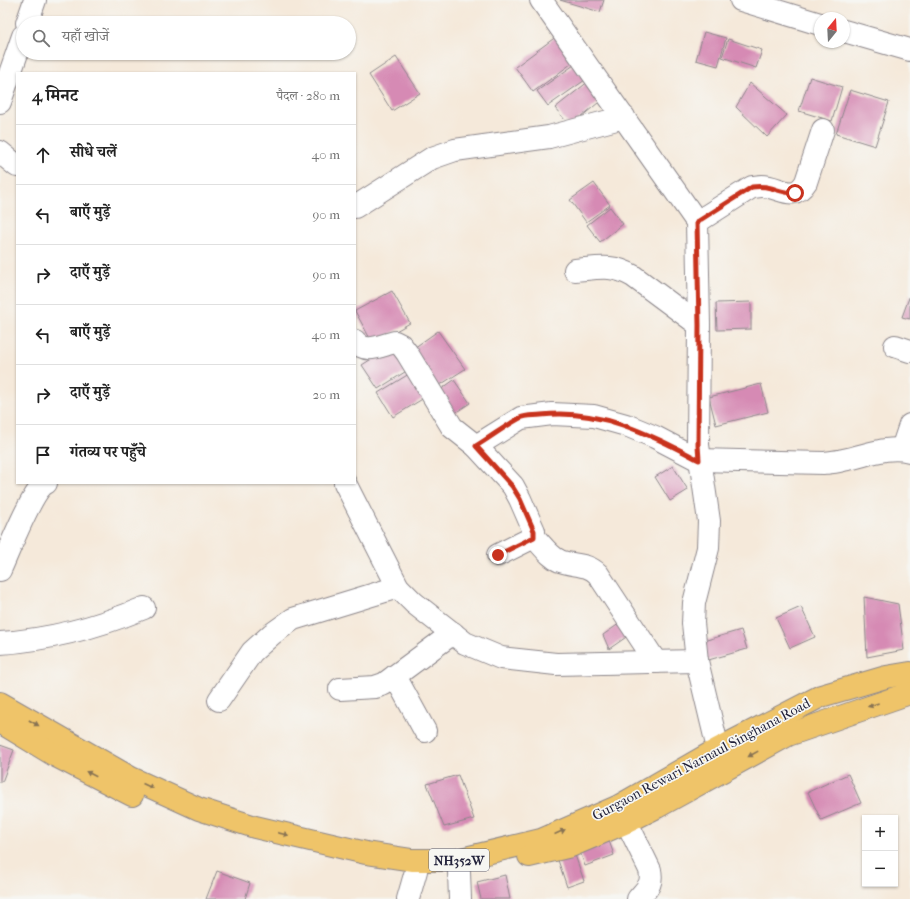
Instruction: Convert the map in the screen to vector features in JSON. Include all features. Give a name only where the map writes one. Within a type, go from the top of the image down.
[{"type":"highway","name":"Gurgaon Rewari Narnaul Singhana Road","points":[[0,703],[131,778],[199,808],[263,829],[416,865],[459,872],[571,846],[623,814],[718,749],[821,696],[910,673]]},
{"type":"highway","name":"Gurgaon Rewari Narnaul Singhana Road","points":[[0,722],[56,756],[129,794],[212,828],[278,848],[356,866],[416,865],[457,860],[541,840],[623,814],[657,807],[788,735],[910,693]]},
{"type":"street","points":[[30,16],[36,0]]},
{"type":"street","points":[[540,0],[697,222],[699,325],[698,445],[709,521],[708,548],[694,603],[693,623],[697,661],[718,749]]},
{"type":"street","points":[[741,0],[814,22]]},
{"type":"street","points":[[850,33],[910,50]]},
{"type":"street","points":[[0,102],[16,56]]},
{"type":"street","points":[[356,206],[432,158],[455,150],[549,137],[624,118]]},
{"type":"street","points":[[697,222],[752,187],[770,187],[788,193],[795,193],[802,189],[806,182],[822,130]]},
{"type":"street","points":[[0,152],[16,165]]},
{"type":"street","points":[[575,270],[611,267],[623,270],[699,325]]},
{"type":"street","points":[[356,341],[359,345],[367,349],[377,348],[395,342],[401,345],[452,427],[476,446],[512,486],[520,499],[534,531],[534,537],[559,560],[586,565],[598,574],[656,662]]},
{"type":"street","points":[[476,446],[521,418],[552,414],[594,416],[626,425],[655,437],[699,460],[824,463],[844,460],[885,449],[906,450],[910,424]]},
{"type":"street","points":[[0,570],[32,501],[44,484]]},
{"type":"street","points":[[346,484],[398,588],[414,603],[465,643],[501,658],[556,664],[697,661]]},
{"type":"street","points":[[498,555],[534,537]]},
{"type":"street","points":[[219,700],[252,652],[272,634],[293,619],[398,588]]},
{"type":"street","points":[[0,643],[40,638],[95,626],[144,608]]},
{"type":"street","points":[[340,689],[375,687],[384,684],[453,633]]},
{"type":"street","points":[[395,676],[425,731]]},
{"type":"street","points":[[623,814],[650,870],[652,879],[649,886],[638,899]]},
{"type":"street","points":[[408,899],[416,865]]},
{"type":"street","points":[[459,872],[460,899]]},
{"type":"building","points":[[560,0],[604,0],[600,12]]},
{"type":"building","points":[[704,32],[726,38],[718,66],[696,60]]},
{"type":"building","points":[[557,36],[575,61],[533,92],[515,67]]},
{"type":"building","points":[[728,39],[762,50],[756,68],[722,57]]},
{"type":"building","points":[[396,57],[420,93],[392,111],[369,75]]},
{"type":"building","points":[[574,65],[585,80],[548,106],[537,91]]},
{"type":"building","points":[[810,77],[842,87],[832,121],[799,111]]},
{"type":"building","points":[[589,81],[604,98],[570,126],[555,108]]},
{"type":"building","points":[[750,83],[787,115],[767,137],[736,107]]},
{"type":"building","points":[[850,90],[889,102],[875,146],[836,134]]},
{"type":"building","points":[[594,183],[610,205],[586,222],[570,200]]},
{"type":"building","points":[[610,207],[623,224],[600,242],[587,225]]},
{"type":"building","points":[[392,291],[410,323],[373,344],[356,310]]},
{"type":"building","points":[[910,295],[910,319],[902,317]]},
{"type":"building","points":[[751,302],[751,329],[717,330],[716,303]]},
{"type":"building","points":[[438,331],[465,369],[437,387],[411,350]]},
{"type":"building","points":[[392,346],[408,370],[378,389],[362,365]]},
{"type":"building","points":[[409,374],[424,398],[393,417],[378,393]]},
{"type":"building","points":[[454,380],[470,403],[452,415],[436,393]]},
{"type":"building","points":[[761,384],[768,412],[716,425],[709,397]]},
{"type":"building","points":[[673,466],[688,490],[670,501],[655,477]]},
{"type":"building","points":[[864,597],[898,604],[904,650],[867,657]]},
{"type":"building","points":[[801,607],[815,637],[790,648],[776,618]]},
{"type":"building","points":[[623,621],[632,633],[609,649],[603,635]]},
{"type":"building","points":[[741,630],[747,649],[705,661],[700,642]]},
{"type":"building","points":[[0,745],[14,750],[2,782],[0,782]]},
{"type":"building","points":[[848,774],[861,803],[821,820],[808,792]]},
{"type":"building","points":[[458,775],[474,819],[444,827],[427,784]]},
{"type":"building","points":[[607,835],[614,855],[585,866],[578,846]]},
{"type":"building","points":[[575,855],[584,881],[567,887],[558,860]]},
{"type":"building","points":[[217,871],[250,883],[245,899],[206,899]]},
{"type":"building","points":[[505,875],[510,899],[481,899],[477,882]]},
{"type":"route","points":[[498,555],[534,537],[534,531],[520,499],[512,486],[476,446],[521,418],[552,414],[594,416],[626,425],[655,437],[699,460],[697,222],[752,187],[770,187],[788,193],[795,193]]}]
